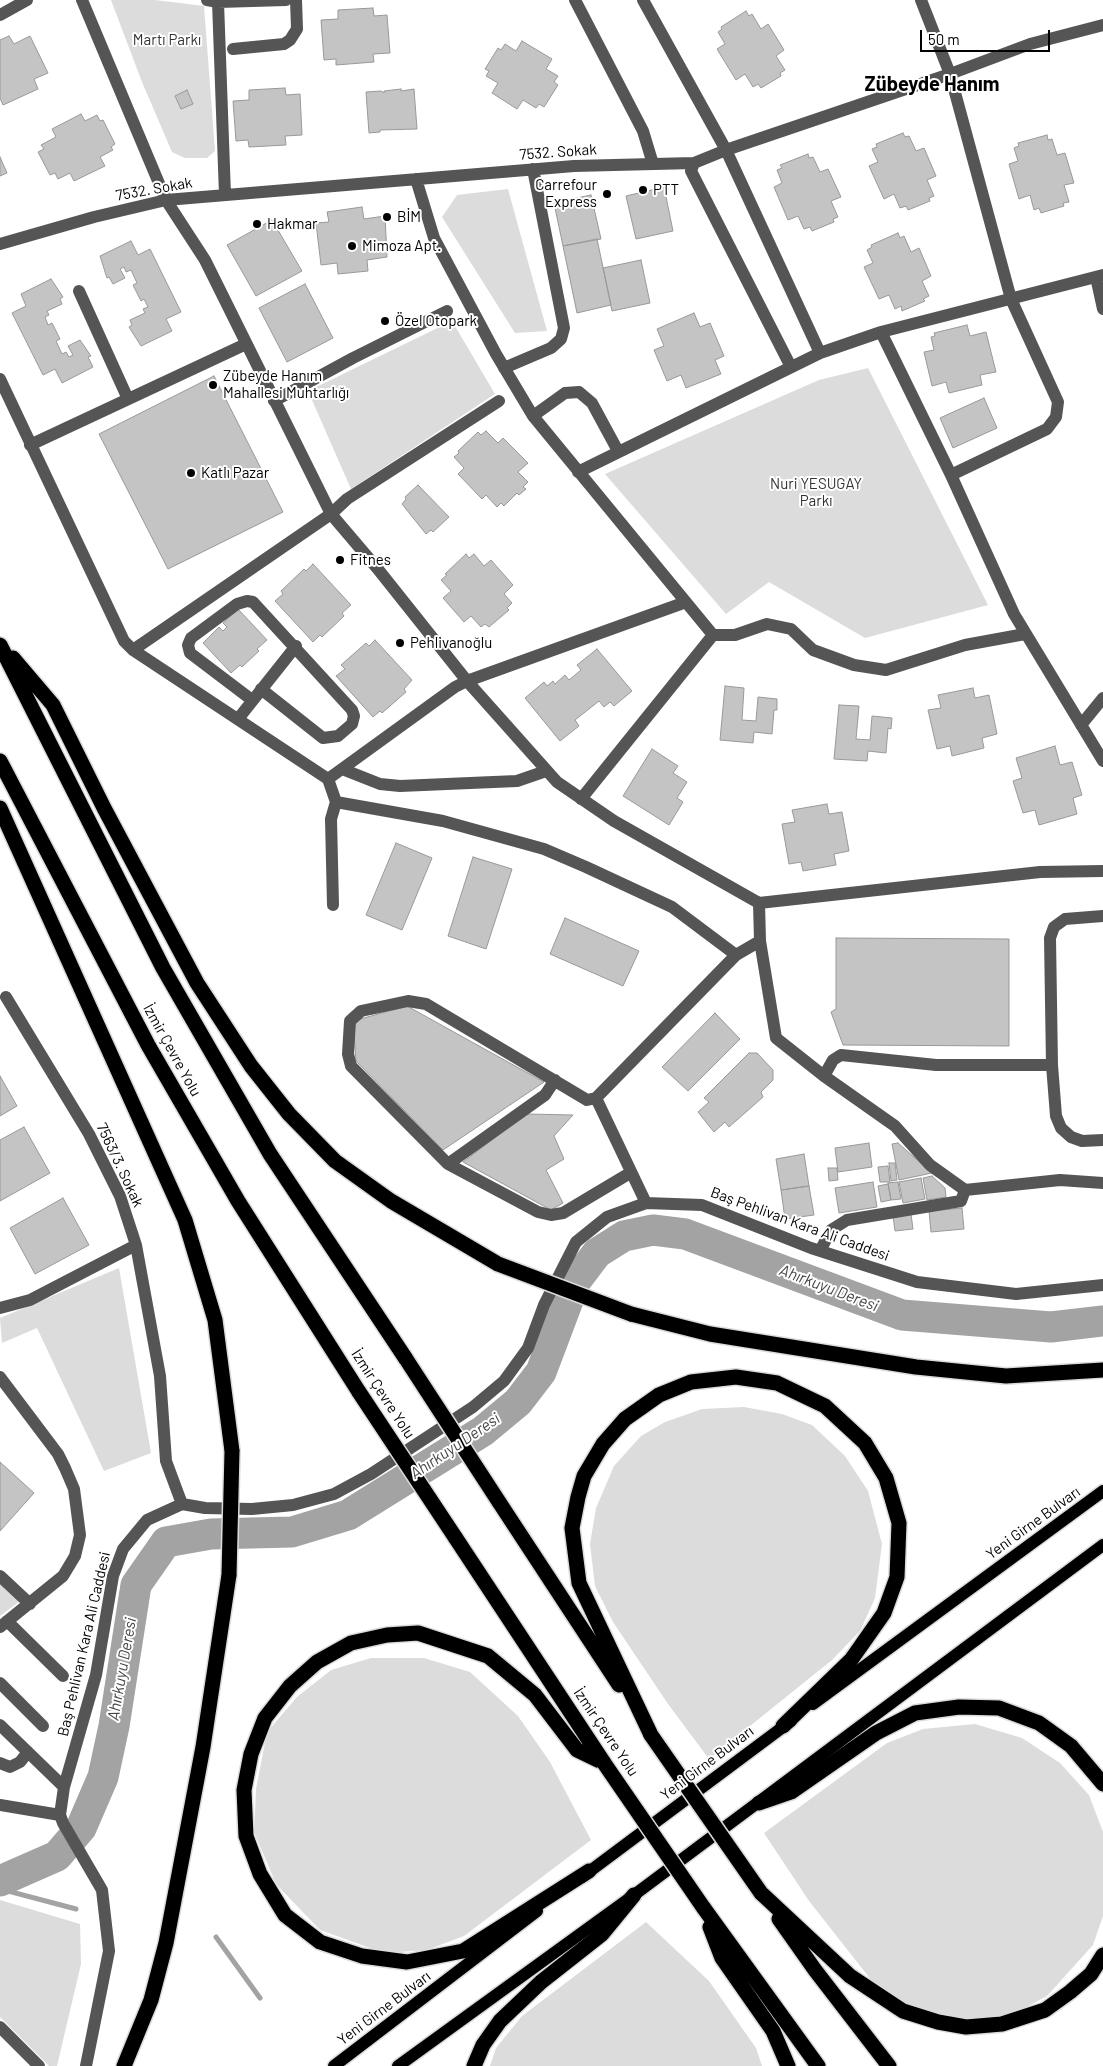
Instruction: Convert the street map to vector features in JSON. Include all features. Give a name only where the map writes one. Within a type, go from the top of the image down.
[{"type":"highway","points":[[0,644],[52,705],[104,808],[197,983],[251,1066],[289,1114],[335,1161],[391,1201],[498,1264],[630,1314],[710,1334],[916,1367],[1006,1376],[1103,1370]]},
{"type":"highway","points":[[0,644],[163,968],[270,1154],[651,1735],[815,1970],[889,2066]]},
{"type":"highway","name":"İzmir Çevre Yolu","points":[[0,761],[148,1045],[238,1200],[359,1392],[604,1763],[703,1907],[818,2066]]},
{"type":"highway","points":[[0,808],[185,1220],[215,1320],[232,1451],[228,1575],[203,1747],[166,1943],[151,2000],[124,2066]]},
{"type":"highway","points":[[651,1735],[579,1583],[572,1528],[578,1497],[584,1476],[603,1444],[626,1419],[659,1395],[691,1382],[736,1377],[777,1383],[825,1406],[865,1443],[886,1478],[899,1523],[897,1577],[884,1613],[851,1660],[783,1726]]},
{"type":"highway","points":[[589,1871],[463,1951],[408,1962],[362,1956],[320,1942],[285,1915],[260,1874],[246,1836],[244,1790],[251,1754],[265,1718],[290,1686],[317,1662],[351,1643],[387,1635],[418,1633],[488,1656],[535,1695],[577,1750],[604,1763]]},
{"type":"highway","points":[[759,1802],[791,1792],[876,1733],[915,1713],[959,1707],[999,1708],[1039,1724],[1070,1746],[1103,1784]]},
{"type":"highway","points":[[761,1893],[850,1976],[903,2011],[938,2022],[966,2027],[1002,2024],[1045,2010],[1091,1974],[1103,1955]]},
{"type":"highway","points":[[474,2066],[483,2046],[500,2021],[541,1982],[602,1934],[634,1895]]},
{"type":"highway","points":[[703,1907],[722,1958],[773,2030],[788,2066]]},
{"type":"main road","name":"Yeni Girne Bulvarı","points":[[334,2066],[589,1871],[1103,1491]]},
{"type":"main road","points":[[398,2066],[634,1895],[1103,1545]]},
{"type":"street","points":[[0,15],[26,0]]},
{"type":"street","points":[[82,0],[166,200],[205,260],[330,514],[378,568],[467,681],[557,782],[614,822],[759,902],[1040,872],[1103,871]]},
{"type":"street","points":[[225,195],[213,1],[286,0]]},
{"type":"street","points":[[232,49],[284,44],[290,40],[297,29],[296,0]]},
{"type":"street","points":[[575,0],[644,131],[653,164]]},
{"type":"street","points":[[643,0],[726,150],[820,353]]},
{"type":"street","points":[[921,0],[950,74],[1011,299],[1056,394],[1058,402],[1056,417],[1048,429],[952,475]]},
{"type":"street","name":"7532. Sokak","points":[[0,244],[94,217],[166,200],[533,169],[694,163],[726,150],[950,74],[1030,44],[1103,25]]},
{"type":"street","points":[[694,163],[691,171],[791,367]]},
{"type":"street","points":[[504,368],[551,348],[561,339],[564,328],[533,169]]},
{"type":"street","points":[[416,179],[434,238],[504,368],[533,416],[713,636]]},
{"type":"street","points":[[578,472],[820,353],[881,332],[1100,276],[1103,309]]},
{"type":"street","points":[[78,291],[128,399]]},
{"type":"street","points":[[274,401],[353,358],[447,311]]},
{"type":"street","points":[[881,332],[952,475],[1014,614],[1103,761]]},
{"type":"street","points":[[30,445],[246,344]]},
{"type":"street","points":[[0,379],[124,641],[133,650],[328,779],[336,802],[331,819],[333,906]]},
{"type":"street","points":[[533,416],[565,393],[579,392],[589,398],[618,451]]},
{"type":"street","points":[[133,650],[330,514],[346,498],[499,401]]},
{"type":"street","points":[[252,700],[190,653],[188,645],[192,638],[237,604],[250,601],[254,602],[296,646],[352,710],[354,716],[352,724],[338,736],[323,738],[261,689]]},
{"type":"street","points":[[328,779],[455,687],[467,681],[686,602]]},
{"type":"street","points":[[581,799],[713,636],[735,635],[767,624],[791,629],[813,650],[854,665],[886,670],[964,645],[1025,634]]},
{"type":"street","points":[[238,719],[296,646]]},
{"type":"street","points":[[1082,726],[1103,698]]},
{"type":"street","points":[[342,769],[380,784],[400,786],[516,781],[546,770]]},
{"type":"street","points":[[336,802],[443,821],[544,849],[672,907],[736,955]]},
{"type":"street","points":[[759,902],[760,942],[776,1038],[824,1076],[895,1126],[930,1165],[965,1190],[1060,1180],[1103,1183]]},
{"type":"street","points":[[1103,916],[1065,919],[1059,922],[1051,932],[1052,1065],[1056,1116],[1061,1128],[1076,1139],[1103,1140]]},
{"type":"street","points":[[630,1173],[563,1213],[551,1215],[538,1212],[448,1164],[352,1066],[348,1054],[349,1026],[356,1014],[408,1001],[426,1004],[587,1100],[596,1098],[736,955],[760,942]]},
{"type":"street","name":"7563/3. Sokak","points":[[2,995],[89,1134],[120,1196],[136,1245],[160,1376],[166,1461],[182,1504]]},
{"type":"street","points":[[824,1076],[833,1060],[841,1055],[936,1065],[1052,1065]]},
{"type":"street","points":[[448,1164],[545,1095],[555,1080]]},
{"type":"street","points":[[596,1098],[630,1173],[646,1203]]},
{"type":"street","points":[[820,1251],[831,1230],[847,1220],[961,1201],[965,1190]]},
{"type":"street","name":"Baş Pehlivan Kara Ali Caddesi","points":[[62,1819],[64,1788],[96,1675],[113,1576],[123,1549],[147,1520],[182,1504],[205,1508],[252,1509],[294,1505],[334,1494],[371,1474],[473,1407],[504,1381],[528,1348],[544,1305],[576,1242],[607,1217],[646,1203],[702,1205],[820,1251],[917,1282],[1016,1294],[1103,1285]]},
{"type":"street","points":[[0,1308],[30,1300],[136,1245]]},
{"type":"street","points":[[0,1378],[58,1454],[74,1489],[80,1535],[75,1556],[63,1576],[4,1624],[62,1676]]},
{"type":"street","points":[[0,1576],[30,1604]]},
{"type":"street","points":[[0,1683],[43,1726]]},
{"type":"street","points":[[0,1725],[64,1788]]},
{"type":"street","points":[[0,1763],[10,1767],[20,1762],[28,1752]]},
{"type":"street","points":[[0,1805],[62,1819],[102,1890],[109,1951],[86,2066]]},
{"type":"street","points":[[0,2027],[39,2066]]},
{"type":"green space","name":"Martı Parkı","points":[[111,0],[155,0],[204,6],[215,151],[207,158],[185,158],[172,152],[142,82]]},
{"type":"green space","points":[[508,189],[547,331],[515,333],[442,217],[457,195]]},
{"type":"green space","points":[[452,321],[495,394],[351,489],[308,391]]},
{"type":"green space","name":"Nuri YESUGAY Parkı","points":[[868,368],[988,605],[865,638],[769,582],[726,614],[605,474],[819,380]]},
{"type":"green space","points":[[119,1268],[151,1453],[104,1471],[37,1328],[2,1343],[0,1318]]},
{"type":"green space","points":[[744,1407],[782,1414],[812,1425],[845,1456],[868,1491],[882,1544],[875,1598],[860,1631],[832,1660],[709,1759],[668,1704],[613,1622],[595,1586],[590,1544],[596,1508],[614,1466],[641,1436],[665,1422],[702,1409]]},
{"type":"green space","points":[[0,1581],[20,1601],[0,1616]]},
{"type":"green space","points":[[371,1658],[424,1658],[470,1672],[518,1716],[550,1762],[591,1840],[464,1936],[427,1950],[384,1953],[320,1930],[276,1884],[254,1832],[256,1789],[267,1732],[297,1697],[331,1670]]},
{"type":"green space","points":[[975,1724],[1022,1738],[1060,1763],[1089,1795],[1103,1832],[1103,1916],[1093,1945],[1047,1996],[1023,2009],[993,2018],[965,2021],[918,2011],[872,1981],[809,1901],[764,1833],[887,1743],[923,1729]]},
{"type":"green space","points":[[0,1900],[80,1924],[81,1964],[57,2066],[49,2066],[0,2017]]},
{"type":"green space","points":[[646,1922],[709,1981],[756,2048],[762,2066],[490,2066],[496,2048],[522,2016]]},
{"type":"building","points":[[373,8],[374,16],[387,15],[390,53],[373,54],[374,62],[336,65],[336,59],[324,60],[321,20],[338,19],[338,10]]},
{"type":"building","points":[[746,11],[749,16],[752,14],[761,29],[768,24],[784,50],[776,56],[785,70],[780,73],[781,76],[761,88],[758,84],[753,87],[745,74],[736,80],[717,49],[725,44],[718,32],[722,29],[721,27]]},
{"type":"building","points":[[9,36],[14,44],[30,36],[48,73],[34,79],[38,89],[3,105],[0,98],[0,40]]},
{"type":"building","points":[[522,41],[552,59],[546,69],[558,76],[554,82],[558,85],[544,107],[539,104],[536,108],[523,100],[517,109],[492,93],[498,83],[486,76],[489,71],[485,69],[498,48],[501,50],[505,44],[516,51]]},
{"type":"building","points":[[285,88],[286,95],[300,94],[302,135],[285,136],[286,145],[249,147],[248,140],[236,141],[233,101],[249,100],[249,90]]},
{"type":"building","points":[[401,89],[401,91],[414,89],[417,129],[380,130],[380,132],[369,133],[366,92],[381,91],[384,93],[384,91]]},
{"type":"building","points":[[187,90],[193,104],[181,109],[175,96]]},
{"type":"building","points":[[81,114],[85,121],[97,115],[100,121],[103,120],[115,144],[111,147],[113,150],[100,157],[105,166],[74,181],[70,173],[58,179],[55,173],[50,175],[38,152],[44,149],[41,145],[56,137],[52,129]]},
{"type":"building","points":[[903,133],[905,137],[909,136],[916,151],[924,148],[936,176],[927,180],[934,196],[929,198],[930,201],[908,210],[906,206],[900,208],[894,194],[884,199],[869,166],[878,162],[872,149],[877,147],[876,144]]},
{"type":"building","points":[[1047,135],[1048,140],[1052,139],[1057,155],[1065,153],[1074,183],[1064,185],[1069,202],[1063,203],[1064,206],[1041,213],[1039,208],[1034,210],[1030,195],[1019,199],[1009,164],[1018,161],[1014,148],[1019,146],[1018,143]]},
{"type":"building","points":[[808,154],[809,158],[813,157],[820,172],[828,169],[841,197],[831,201],[838,217],[833,219],[834,222],[812,231],[810,227],[804,229],[798,216],[788,220],[774,187],[782,183],[777,170],[782,168],[780,165]]},
{"type":"building","points":[[0,157],[7,173],[0,176]]},
{"type":"building","points":[[664,187],[673,231],[636,239],[626,196]]},
{"type":"building","points":[[591,195],[601,239],[563,246],[554,203]]},
{"type":"building","name":"Mimoza Apt.","points":[[362,207],[364,219],[385,216],[387,257],[367,260],[368,271],[338,274],[337,263],[321,265],[316,223],[329,222],[327,212]]},
{"type":"building","points":[[272,220],[302,271],[256,296],[227,245]]},
{"type":"building","points":[[898,233],[900,238],[904,236],[911,252],[919,248],[931,276],[922,281],[929,296],[923,299],[925,301],[902,311],[901,306],[895,309],[889,295],[879,299],[864,267],[873,263],[867,250],[872,247],[871,245]]},
{"type":"building","points":[[597,239],[611,305],[577,313],[563,246]]},
{"type":"building","points":[[131,241],[138,255],[150,249],[181,312],[166,319],[172,331],[141,346],[129,327],[132,325],[130,320],[145,313],[143,309],[148,307],[144,299],[141,301],[133,285],[137,283],[131,270],[126,272],[124,267],[120,269],[125,278],[113,284],[109,277],[107,278],[100,256]]},
{"type":"building","points":[[641,260],[650,303],[612,311],[603,268]]},
{"type":"building","points":[[51,279],[63,297],[60,299],[62,304],[47,311],[49,315],[45,317],[48,325],[52,323],[60,339],[56,341],[62,354],[66,352],[69,357],[73,355],[68,346],[80,340],[91,356],[88,357],[93,367],[62,383],[55,369],[43,375],[12,313],[26,306],[21,294]]},
{"type":"building","points":[[305,284],[333,338],[287,362],[259,308]]},
{"type":"building","points":[[694,313],[700,327],[710,323],[724,356],[715,360],[721,374],[686,388],[681,375],[667,381],[654,350],[664,346],[657,329]]},
{"type":"building","points":[[967,325],[970,336],[986,332],[996,372],[980,375],[982,385],[949,393],[946,382],[932,386],[924,352],[934,350],[931,337],[935,336],[934,333]]},
{"type":"building","name":"Katlı Pazar","points":[[214,376],[283,512],[168,569],[99,434]]},
{"type":"building","points":[[984,398],[997,428],[953,448],[940,418]]},
{"type":"building","points":[[486,431],[498,443],[503,438],[528,463],[518,472],[528,482],[523,487],[526,489],[519,495],[517,493],[504,506],[501,503],[497,507],[486,495],[482,499],[458,474],[464,468],[454,457],[478,432],[481,435]]},
{"type":"building","points":[[418,485],[449,517],[433,532],[431,530],[426,534],[402,504],[406,499],[405,497]]},
{"type":"building","points":[[466,554],[469,558],[474,554],[484,566],[491,560],[513,585],[504,594],[512,603],[507,608],[509,610],[489,627],[485,624],[481,627],[471,616],[464,622],[443,598],[451,591],[441,580]]},
{"type":"building","points":[[313,564],[351,605],[342,613],[344,616],[322,637],[320,635],[313,642],[275,601],[283,594],[281,591],[304,569],[306,571]]},
{"type":"building","points":[[238,609],[267,640],[257,649],[259,651],[242,667],[240,665],[231,673],[203,643],[219,627],[223,631],[227,627],[223,623]]},
{"type":"building","points":[[375,640],[412,680],[404,689],[406,692],[382,713],[380,711],[373,717],[336,676],[345,669],[341,665],[366,643],[369,646]]},
{"type":"building","points":[[597,649],[632,691],[614,706],[610,702],[604,707],[599,701],[575,720],[579,726],[560,741],[525,698],[544,682],[547,686],[553,681],[555,684],[565,675],[569,680],[581,670],[577,665]]},
{"type":"building","points":[[725,686],[744,688],[742,720],[756,721],[758,697],[777,699],[777,710],[774,710],[772,734],[754,732],[753,743],[720,740]]},
{"type":"building","points":[[973,688],[975,698],[989,695],[997,734],[982,738],[984,748],[952,756],[950,746],[937,749],[928,710],[941,708],[938,695]]},
{"type":"building","points":[[839,705],[859,706],[856,739],[870,740],[872,716],[892,718],[891,729],[888,728],[886,753],[868,751],[867,761],[834,759]]},
{"type":"building","points":[[1055,746],[1060,765],[1072,762],[1082,795],[1073,798],[1077,814],[1039,825],[1035,810],[1023,813],[1013,781],[1022,778],[1016,758]]},
{"type":"building","points":[[652,749],[678,766],[673,773],[687,782],[677,798],[683,802],[669,825],[623,796]]},
{"type":"building","points":[[827,804],[829,814],[842,812],[849,851],[834,854],[836,865],[803,871],[801,862],[789,864],[782,824],[795,822],[792,810]]},
{"type":"building","points":[[396,843],[432,858],[402,930],[366,915]]},
{"type":"building","points":[[473,857],[512,869],[486,949],[448,936]]},
{"type":"building","points":[[565,918],[639,951],[623,986],[550,954]]},
{"type":"building","points":[[836,938],[1009,939],[1009,1046],[843,1045],[831,1012],[836,1009]]},
{"type":"building","points":[[407,1006],[544,1082],[443,1150],[356,1061],[353,1021]]},
{"type":"building","points":[[715,1013],[740,1039],[688,1091],[662,1067]]},
{"type":"building","points":[[749,1053],[757,1053],[773,1070],[773,1080],[761,1092],[763,1097],[729,1127],[725,1122],[714,1132],[698,1112],[709,1102],[704,1098]]},
{"type":"building","points":[[0,1076],[17,1106],[0,1116]]},
{"type":"building","points":[[526,1114],[573,1115],[554,1136],[564,1159],[546,1170],[563,1203],[551,1210],[463,1162]]},
{"type":"building","points":[[24,1127],[50,1173],[0,1201],[0,1140]]},
{"type":"building","points":[[869,1143],[872,1167],[838,1172],[835,1148]]},
{"type":"building","points":[[898,1143],[932,1173],[899,1180],[892,1144]]},
{"type":"building","points":[[804,1154],[809,1186],[781,1190],[776,1159]]},
{"type":"building","points":[[889,1163],[895,1163],[897,1180],[891,1181]]},
{"type":"building","points":[[888,1166],[890,1182],[880,1182],[878,1167]]},
{"type":"building","points":[[828,1168],[837,1168],[838,1180],[829,1181]]},
{"type":"building","points":[[932,1176],[945,1188],[946,1197],[927,1200],[923,1178]]},
{"type":"building","points":[[921,1178],[925,1199],[903,1203],[899,1182]]},
{"type":"building","points":[[873,1182],[877,1207],[839,1213],[835,1188]]},
{"type":"building","points":[[898,1182],[901,1199],[891,1200],[888,1183]]},
{"type":"building","points":[[888,1184],[891,1200],[881,1202],[878,1186]]},
{"type":"building","points":[[809,1186],[814,1215],[785,1219],[781,1190]]},
{"type":"building","points":[[63,1198],[89,1245],[35,1274],[10,1228]]},
{"type":"building","points":[[962,1208],[964,1229],[931,1232],[929,1211]]},
{"type":"building","points":[[911,1214],[913,1229],[895,1231],[893,1216]]},
{"type":"building","points":[[0,1462],[34,1493],[0,1531]]},
{"type":"waterway","name":"Ahırkuyu Deresi","points":[[0,1881],[57,1856],[81,1828],[103,1777],[114,1726],[136,1585],[166,1542],[211,1534],[292,1532],[348,1515],[483,1431],[518,1402],[541,1372],[575,1282],[597,1253],[624,1236],[653,1230],[685,1234],[902,1315],[1051,1327],[1103,1321]]},
{"type":"waterway","points":[[0,1889],[76,1909]]},
{"type":"waterway","points":[[216,1937],[260,1998]]},
{"type":"place","name":"PTT","points":[[643,190]]},
{"type":"place","name":"Carrefour Express","points":[[607,194]]},
{"type":"place","name":"BİM","points":[[387,217]]},
{"type":"place","name":"Hakmar","points":[[257,224]]},
{"type":"place","name":"Mimoza Apt.","points":[[352,246]]},
{"type":"place","name":"Özel Otopark","points":[[385,321]]},
{"type":"place","name":"Zübeyde Hanım Mahallesi Muhtarlığı","points":[[213,385]]},
{"type":"place","name":"Katlı Pazar","points":[[191,473]]},
{"type":"place","name":"Fitnes","points":[[340,560]]},
{"type":"place","name":"Pehlivanoğlu","points":[[400,643]]},
{"type":"district","name":"Zübeyde Hanım","points":[[932,84]]}]
